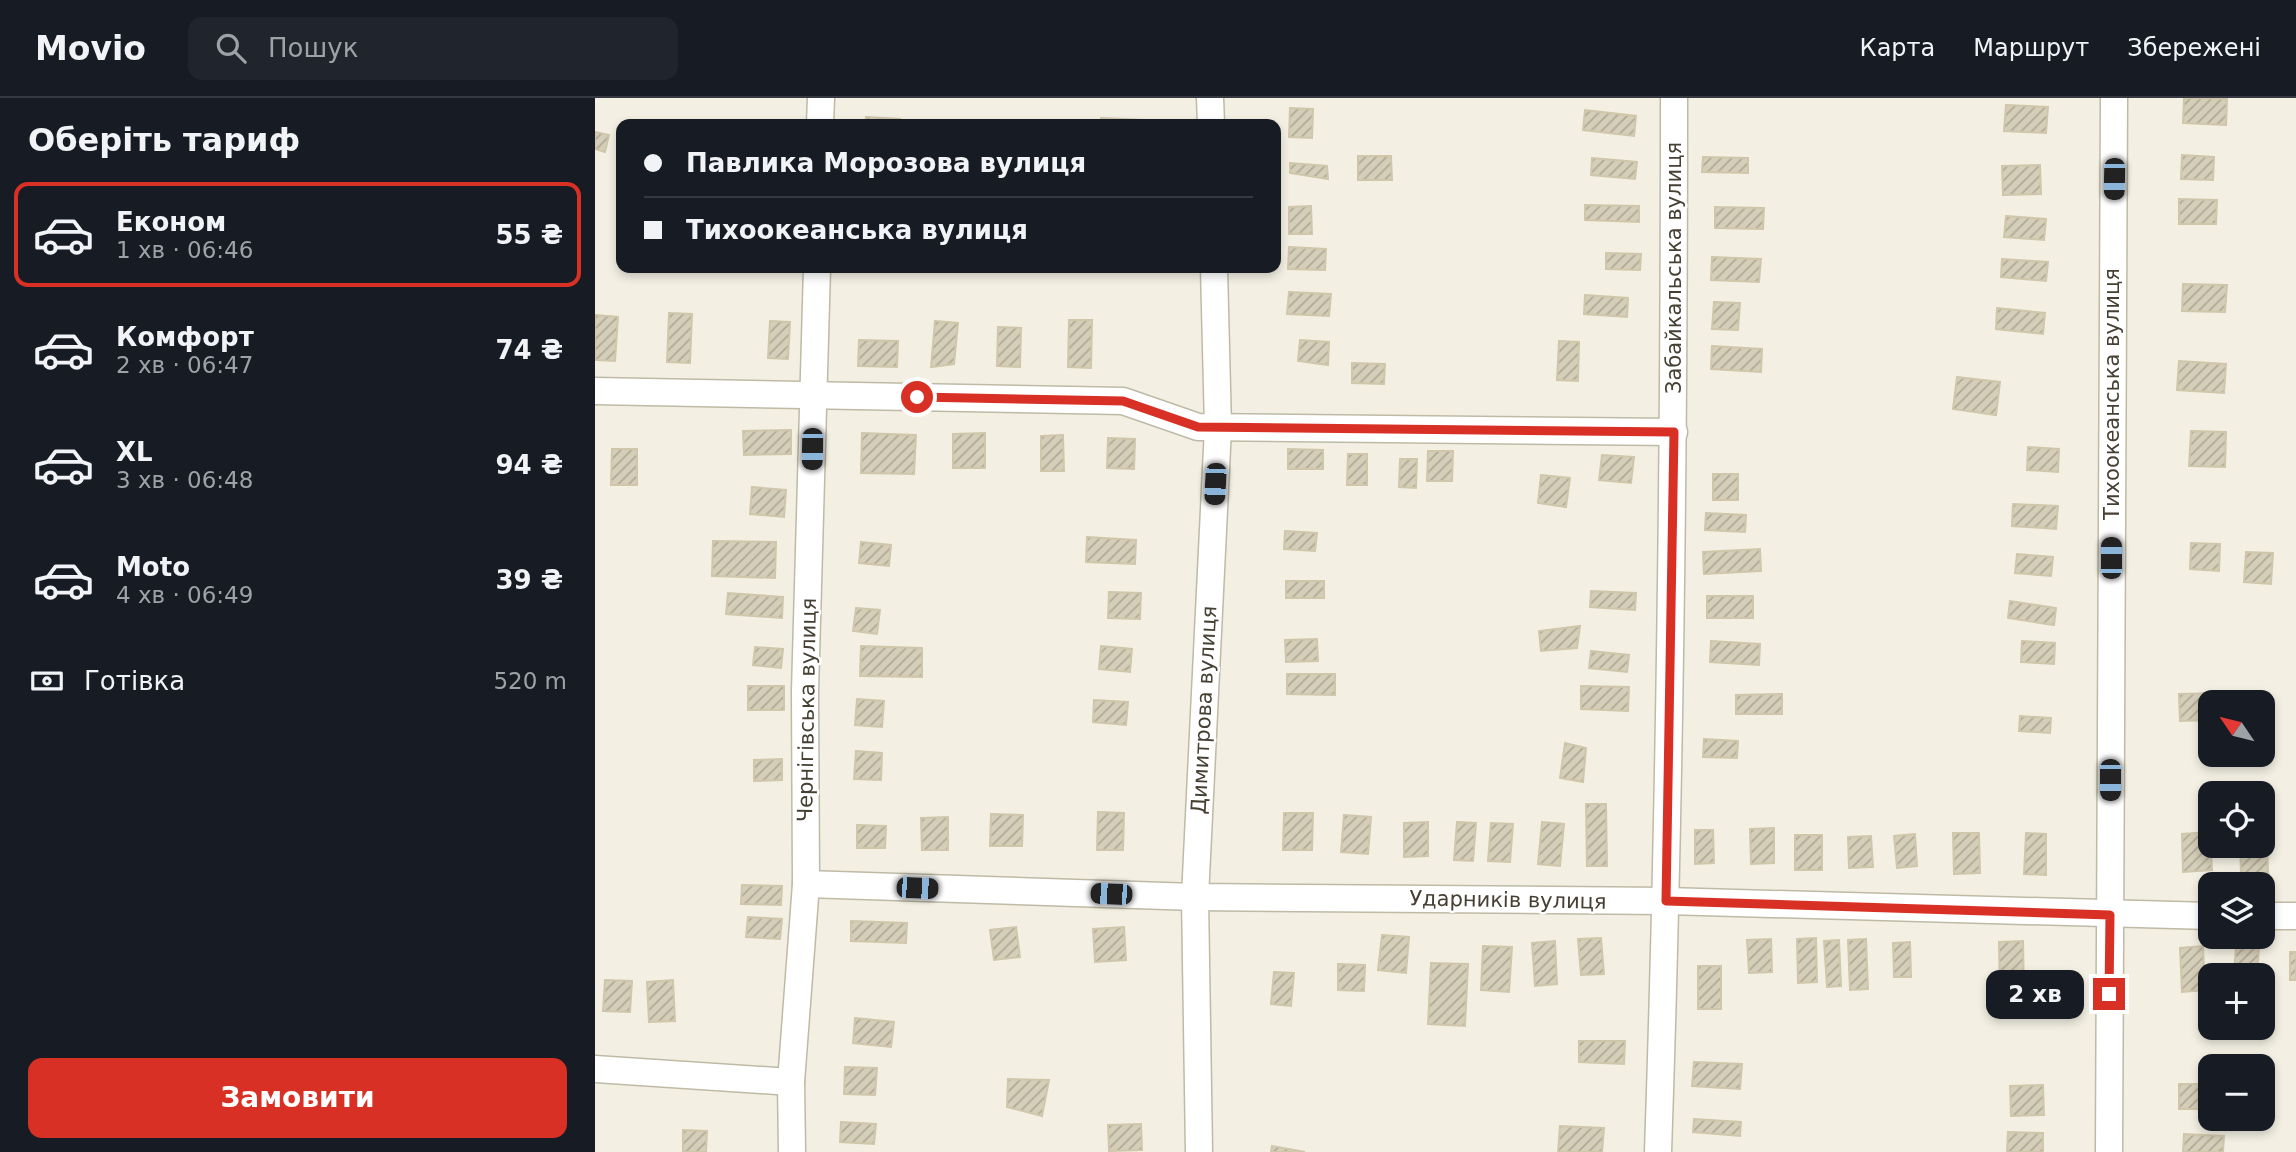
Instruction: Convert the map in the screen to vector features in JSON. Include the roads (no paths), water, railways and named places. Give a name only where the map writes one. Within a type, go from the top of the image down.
[{"type":"street","points":[[820,119],[821,98]]},
{"type":"street","points":[[1210,98],[1211,119]]},
{"type":"street","name":"Забайкальська вулиця","points":[[1658,1152],[1666,901],[1674,432],[1674,98]]},
{"type":"street","name":"Тихоокеанська вулиця","points":[[2109,1152],[2114,98]]},
{"type":"street","name":"Чернігівська вулиця","points":[[792,1152],[791,1082],[806,884],[805,691],[817,273]]},
{"type":"street","name":"Димитрова вулиця","points":[[1199,1152],[1195,897],[1218,428],[1214,273]]},
{"type":"street","points":[[595,391],[1123,401],[1198,427],[1218,428],[1674,432]]},
{"type":"street","name":"Ударників вулиця","points":[[806,884],[1195,897],[1666,901],[2198,916]]},
{"type":"street","points":[[2275,916],[2296,916]]},
{"type":"street","points":[[595,1069],[791,1082]]}]
